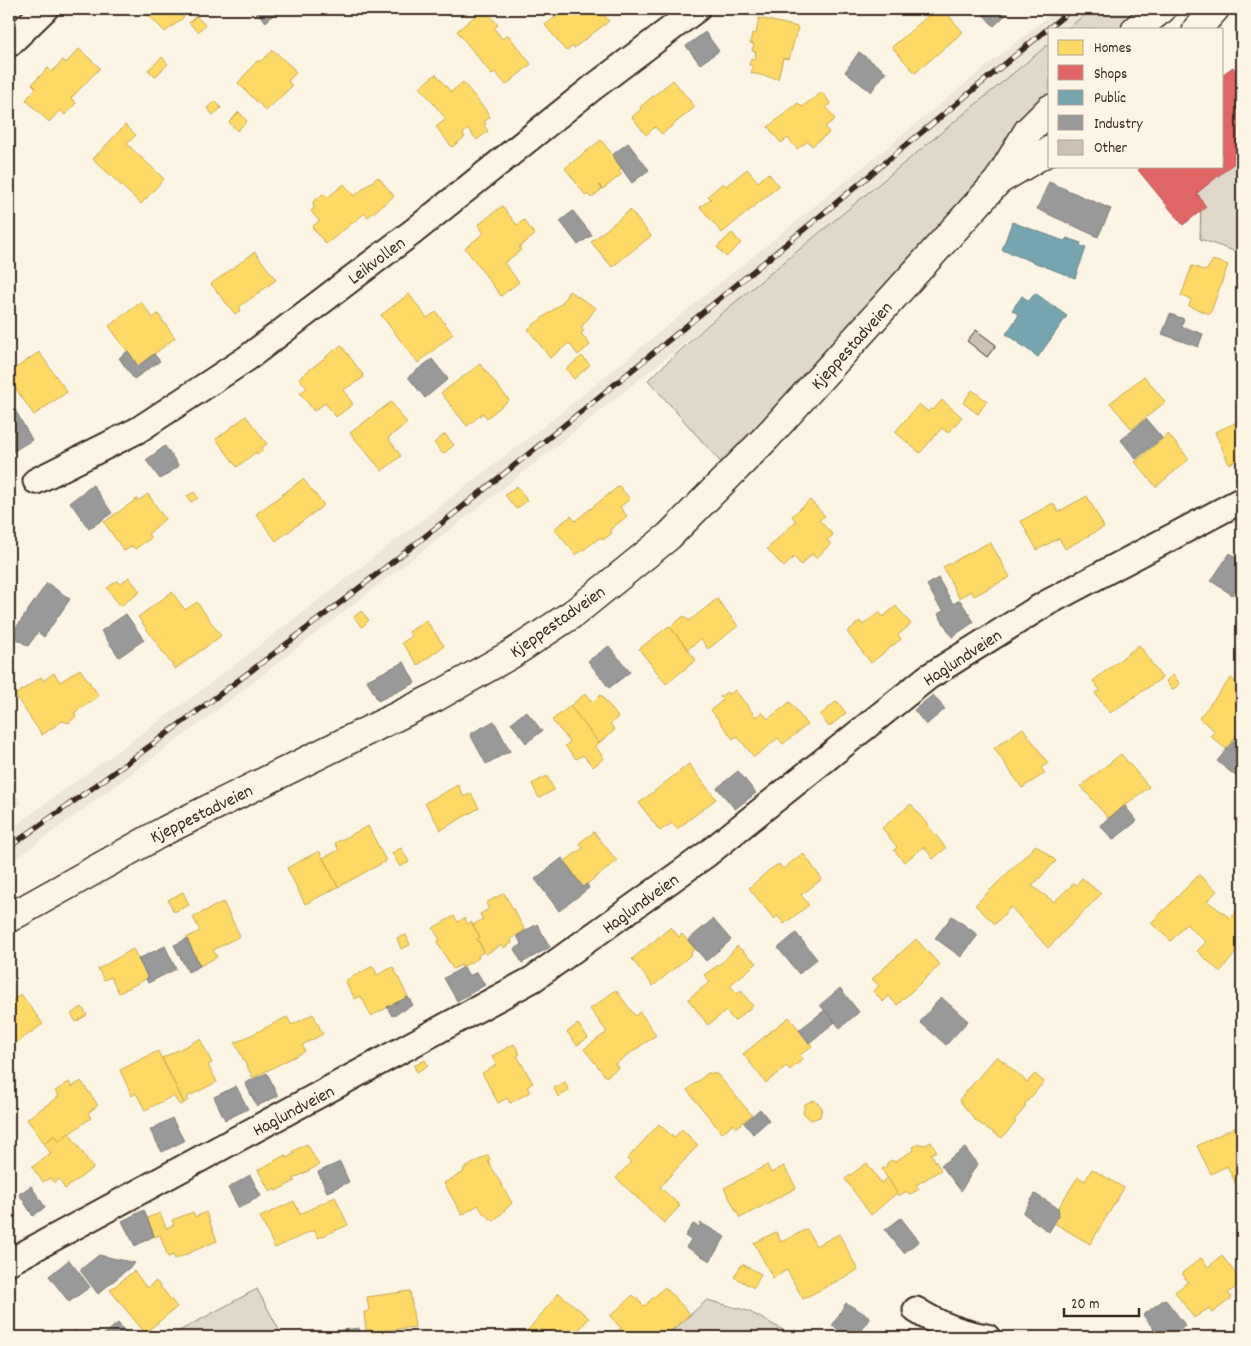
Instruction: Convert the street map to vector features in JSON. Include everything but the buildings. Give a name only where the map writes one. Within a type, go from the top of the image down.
[{"type":"main road","points":[[1137,28],[1162,9]]},
{"type":"main road","points":[[1198,28],[1215,9]]},
{"type":"main road","name":"Kjeppestadveien","points":[[9,918],[166,830],[436,697],[510,655],[574,613],[669,536],[731,474],[998,182],[1028,131],[1048,111]]},
{"type":"main road","name":"Kjeppestadveien","points":[[998,182],[1048,151]]},
{"type":"street","points":[[9,44],[45,9]]},
{"type":"street","name":"Leikvollen","points":[[36,481],[138,430],[246,359],[414,231],[591,89],[697,9]]},
{"type":"street","name":"Haglundveien","points":[[9,1262],[533,979],[707,854],[928,677],[1045,604],[1242,500]]},
{"type":"street","points":[[916,1310],[938,1325],[962,1333],[987,1337]]},
{"type":"shaded area","points":[[1057,9],[1092,9],[1068,28],[1048,28],[1048,45],[710,323],[510,483],[203,721],[9,864],[9,830],[199,692],[558,415]]},
{"type":"shaded area","points":[[1092,9],[1162,9],[1137,28],[1068,28]]},
{"type":"shaded area","points":[[1048,45],[1048,111],[731,474],[648,380],[710,323]]},
{"type":"shaded area","points":[[1242,155],[1242,254],[1200,239],[1201,200],[1195,192]]},
{"type":"shaded area","points":[[9,783],[21,804],[9,812]]},
{"type":"shaded area","points":[[257,1289],[283,1337],[168,1337]]},
{"type":"shaded area","points":[[707,1300],[748,1311],[796,1337],[665,1337]]},
{"type":"railway","points":[[1049,28],[1072,9]]},
{"type":"railway","points":[[9,847],[147,749],[416,544],[680,331],[1048,29]]}]
